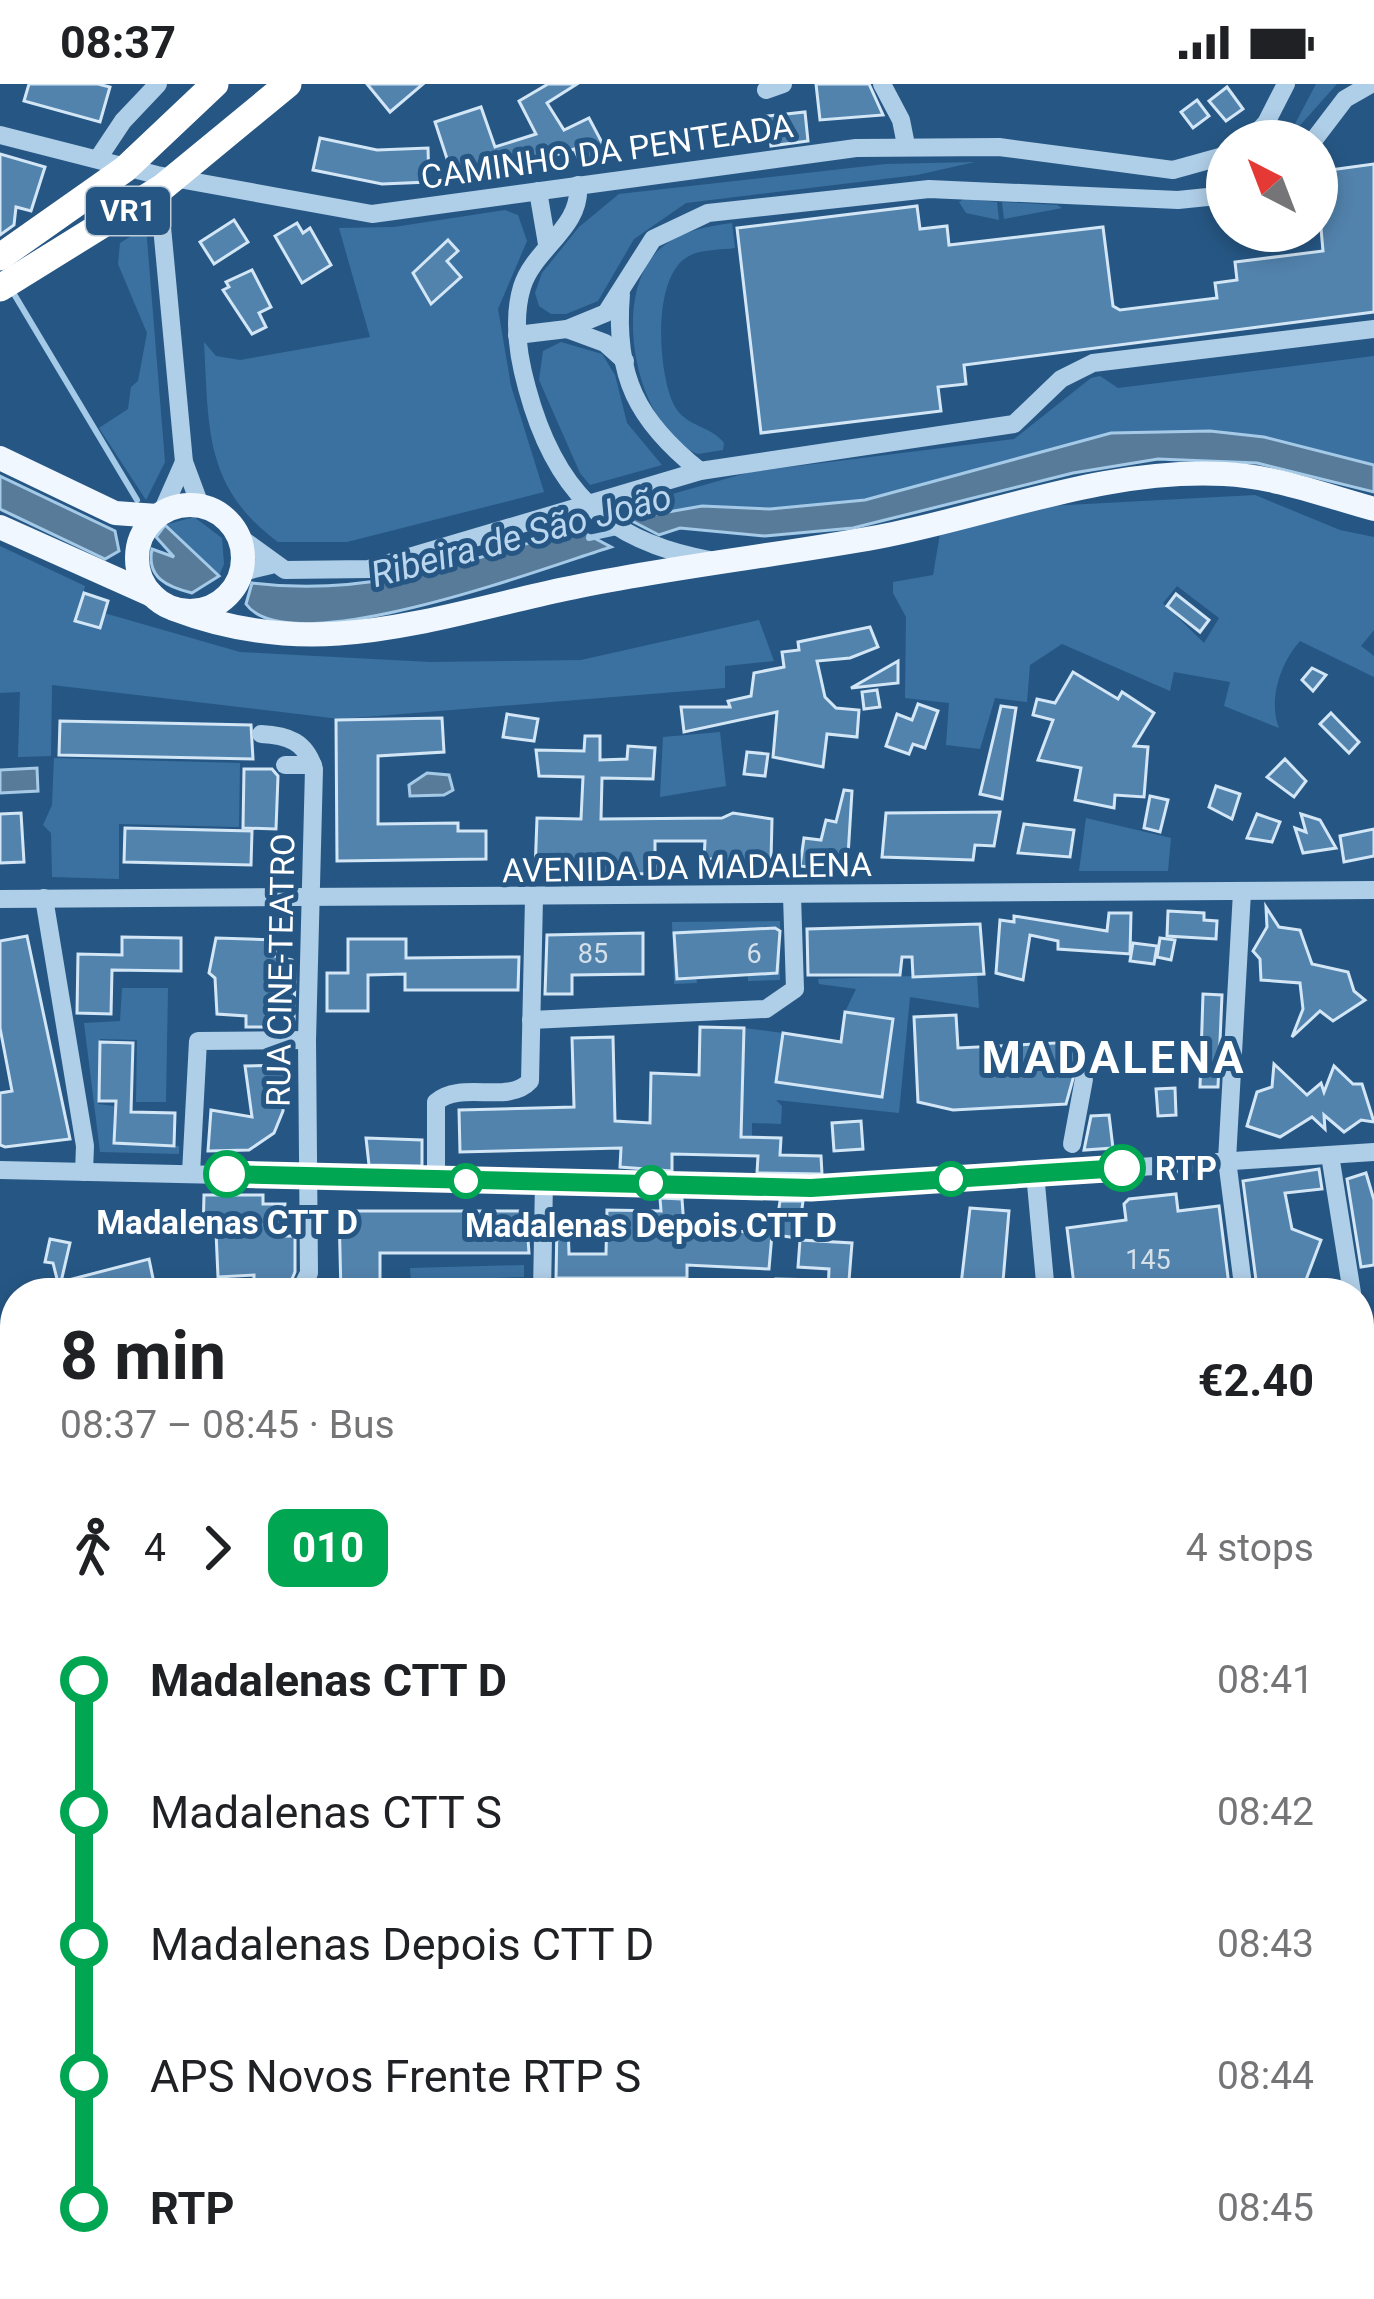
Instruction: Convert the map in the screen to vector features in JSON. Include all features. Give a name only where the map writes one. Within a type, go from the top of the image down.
[{"type":"highway","name":"VR1","points":[[0,257],[110,181],[214,84]]},
{"type":"highway","name":"VR1","points":[[0,288],[120,217],[288,84]]},
{"type":"main road","points":[[0,458],[148,524],[200,505],[220,514],[238,536],[235,584],[261,632]]},
{"type":"main road","points":[[156,593],[261,632],[311,638],[388,631],[620,578],[884,536],[1067,488],[1146,475],[1227,474],[1374,509]]},
{"type":"main road","points":[[148,524],[156,593]]},
{"type":"main road","points":[[0,527],[200,610],[235,584]]},
{"type":"street","points":[[99,157],[123,121],[158,84]]},
{"type":"street","points":[[882,84],[901,120],[906,145]]},
{"type":"street","points":[[1267,120],[1286,84]]},
{"type":"street","points":[[1329,120],[1345,98],[1371,84]]},
{"type":"street","name":"CAMINHO DA PENTEADA","points":[[0,135],[157,175],[372,214],[906,145],[1070,154],[1142,169],[1206,162]]},
{"type":"street","points":[[157,175],[184,462],[200,505]]},
{"type":"street","points":[[578,185],[572,216],[547,244],[521,290],[517,335],[534,414],[563,480],[588,507],[616,526],[674,552],[726,562]]},
{"type":"street","points":[[517,335],[567,329],[605,313],[653,239],[708,213],[929,189],[1178,200],[1206,197]]},
{"type":"street","points":[[538,191],[547,244]]},
{"type":"street","points":[[621,291],[626,361],[638,412],[700,470]]},
{"type":"street","points":[[567,329],[605,343],[626,361]]},
{"type":"street","points":[[238,536],[272,565],[313,573],[369,569],[700,470],[1014,424],[1060,380],[1093,363],[1374,329]]},
{"type":"street","points":[[148,524],[184,462]]},
{"type":"street","points":[[538,522],[559,502],[563,480]]},
{"type":"street","points":[[235,584],[272,565]]},
{"type":"street","points":[[261,734],[282,735],[299,743],[313,765]]},
{"type":"street","points":[[285,765],[313,765]]},
{"type":"street","name":"RUA CINE-TEATRO","points":[[306,1278],[313,765]]},
{"type":"street","name":"AVENIDA DA MADALENA","points":[[0,899],[1374,890]]},
{"type":"street","points":[[1242,892],[1228,1160],[1242,1278]]},
{"type":"street","points":[[531,1020],[766,1009],[795,989],[792,896]]},
{"type":"street","points":[[44,898],[85,1146],[84,1172]]},
{"type":"street","points":[[436,1181],[436,1102],[455,1091],[525,1088],[530,1082],[534,898]]},
{"type":"street","points":[[191,1173],[198,1041],[307,1040]]},
{"type":"street","points":[[1072,1144],[1084,1079]]},
{"type":"street","points":[[0,1170],[811,1188],[1374,1152]]},
{"type":"street","points":[[1330,1155],[1350,1278]]},
{"type":"street","points":[[1035,1173],[1045,1278]]},
{"type":"street","points":[[542,1278],[544,1181]]},
{"type":"shaded area","points":[[1316,84],[1337,84],[1305,120],[1297,120]]},
{"type":"shaded area","points":[[975,162],[917,175],[686,203],[634,239],[598,301],[566,314],[551,314],[539,306],[535,293],[542,273],[579,227],[619,194],[886,164]]},
{"type":"shaded area","points":[[959,202],[997,202],[999,220],[966,213]]},
{"type":"shaded area","points":[[1002,202],[1057,205],[1062,208],[1004,219]]},
{"type":"shaded area","points":[[505,210],[518,215],[527,241],[498,309],[511,386],[544,492],[347,542],[278,542],[253,521],[223,477],[210,428],[204,342],[216,356],[240,360],[370,337],[339,228],[394,227]]},
{"type":"shaded area","points":[[732,223],[735,248],[689,256],[668,283],[663,303],[664,371],[674,405],[685,418],[724,443],[723,450],[698,454],[678,441],[647,396],[638,368],[634,310],[639,284],[656,252],[675,238]]},
{"type":"shaded area","points":[[146,227],[165,462],[146,500],[99,428],[128,409],[131,387],[138,381],[147,333],[118,264],[120,243]]},
{"type":"shaded area","points":[[561,342],[602,354],[615,375],[627,423],[662,465],[590,485],[580,473],[539,380],[543,351]]},
{"type":"shaded area","points":[[1374,356],[1374,465],[1264,437],[1210,431],[1112,433],[865,500],[770,509],[702,506],[648,513],[644,502],[750,472],[1014,439],[1091,378],[1100,376],[1118,388]]},
{"type":"shaded area","points":[[1210,431],[1264,437],[1374,465],[1374,492],[1257,463],[1158,459],[1073,473],[853,528],[765,536],[680,528],[659,535],[628,519],[702,506],[770,509],[865,500],[1111,433]]},
{"type":"shaded area","points":[[0,476],[115,531],[119,551],[105,559],[0,509]]},
{"type":"shaded area","points":[[1255,495],[1340,530],[1374,537],[1374,630],[1361,646],[1374,656],[1374,677],[1300,641],[1278,683],[1279,728],[1224,706],[1230,682],[1174,672],[1170,691],[1062,644],[1030,665],[1027,702],[995,698],[980,749],[946,745],[949,703],[905,698],[906,617],[893,593],[893,582],[933,575],[940,534],[1049,506]],"holes":[[[1177,586],[1219,618],[1204,643],[1163,603]]]},
{"type":"shaded area","points":[[194,517],[222,538],[224,564],[219,576],[165,525]]},
{"type":"shaded area","points":[[165,525],[219,576],[192,593],[161,580],[151,559],[152,549],[174,557],[156,537]]},
{"type":"shaded area","points":[[577,529],[611,547],[421,606],[312,624],[271,620],[246,604],[252,583],[296,586],[378,581]]},
{"type":"shaded area","points":[[0,546],[85,586],[76,621],[100,628],[104,613],[240,652],[430,662],[581,660],[759,620],[774,661],[725,666],[725,688],[340,719],[52,685],[51,756],[18,757],[20,692],[0,693]]},
{"type":"shaded area","points":[[720,732],[726,786],[660,797],[663,737]]},
{"type":"shaded area","points":[[54,758],[240,763],[239,827],[119,824],[119,879],[52,877],[51,833],[43,825],[52,805]]},
{"type":"shaded area","points":[[37,768],[38,791],[0,793],[0,770]]},
{"type":"shaded area","points":[[427,773],[449,775],[453,790],[444,795],[410,796],[409,785]]},
{"type":"shaded area","points":[[1086,818],[1171,838],[1168,871],[1079,871]]},
{"type":"shaded area","points":[[780,921],[780,980],[748,981],[748,974],[675,933],[677,979],[696,978],[697,983],[674,984],[672,922]]},
{"type":"shaded area","points":[[977,974],[979,1008],[910,997],[899,1113],[776,1100],[782,1106],[781,1124],[752,1123],[752,1155],[741,1155],[744,1028],[783,1033],[883,1091],[893,1019],[845,1012],[856,989],[819,984],[818,979]]},
{"type":"shaded area","points":[[122,988],[168,988],[166,1102],[136,1102],[137,1040],[100,1039],[98,1104],[114,1106],[113,1144],[179,1146],[179,1154],[100,1152],[84,1023],[120,1021]]},
{"type":"shaded area","points":[[524,1265],[524,1277],[411,1278],[410,1268]]},
{"type":"building","points":[[29,84],[110,87],[100,122],[24,101]]},
{"type":"building","points":[[367,84],[423,84],[390,112]]},
{"type":"building","points":[[548,84],[577,84],[547,103],[564,130],[589,118],[607,152],[582,165],[574,149],[521,166],[518,155],[453,177],[435,122],[481,107],[495,147],[536,134],[519,101]]},
{"type":"building","points":[[816,84],[869,84],[883,115],[820,120]]},
{"type":"building","points":[[1227,87],[1243,109],[1225,120],[1209,101]]},
{"type":"building","points":[[1197,100],[1209,116],[1193,128],[1181,112]]},
{"type":"building","points":[[805,112],[808,141],[771,146],[767,116]]},
{"type":"building","points":[[320,138],[377,150],[428,148],[429,182],[382,184],[313,170]]},
{"type":"building","points":[[0,154],[45,167],[31,211],[16,207],[14,225],[0,235]]},
{"type":"building","points":[[1374,164],[1374,312],[964,365],[966,384],[938,387],[941,411],[761,433],[737,228],[917,206],[920,229],[947,226],[949,245],[1103,227],[1113,306],[1120,310],[1217,298],[1215,283],[1237,280],[1235,262],[1338,252],[1338,169]]},
{"type":"building","points":[[234,220],[248,242],[214,264],[200,242]]},
{"type":"building","points":[[297,223],[303,233],[310,228],[331,265],[302,283],[275,236]]},
{"type":"building","points":[[448,240],[458,251],[447,261],[461,277],[431,304],[413,273]]},
{"type":"building","points":[[252,270],[271,307],[259,313],[266,327],[252,334],[223,290],[229,287],[226,282]]},
{"type":"building","points":[[84,593],[108,601],[100,628],[75,621]]},
{"type":"building","points":[[1176,594],[1209,620],[1200,632],[1167,606]]},
{"type":"building","points":[[870,627],[878,647],[850,658],[817,661],[825,697],[836,708],[859,710],[857,737],[827,734],[823,767],[773,757],[777,712],[684,732],[681,707],[730,707],[728,701],[751,696],[754,673],[784,667],[782,652],[799,650],[798,642]]},
{"type":"building","points":[[898,661],[898,683],[851,688]]},
{"type":"building","points":[[1312,668],[1326,675],[1313,691],[1302,680]]},
{"type":"building","points":[[1073,672],[1118,699],[1122,692],[1154,713],[1134,746],[1148,747],[1144,797],[1115,795],[1114,808],[1075,800],[1081,768],[1038,760],[1053,720],[1033,715],[1037,699],[1055,703]]},
{"type":"building","points":[[877,690],[880,707],[864,709],[862,692]]},
{"type":"building","points":[[918,704],[938,711],[925,748],[913,744],[909,754],[886,746],[897,714],[912,720]]},
{"type":"building","points":[[1001,706],[1016,708],[1002,799],[980,794]]},
{"type":"building","points":[[1331,713],[1359,742],[1349,753],[1320,724]]},
{"type":"building","points":[[507,714],[538,719],[534,741],[503,737]]},
{"type":"building","points":[[442,718],[444,752],[378,756],[378,824],[458,823],[458,831],[486,831],[486,859],[337,861],[336,720]]},
{"type":"building","points":[[60,721],[251,725],[253,759],[59,755]]},
{"type":"building","points":[[585,736],[600,736],[600,760],[627,759],[628,746],[655,748],[653,779],[602,778],[601,819],[722,818],[733,813],[772,819],[771,860],[751,860],[743,870],[731,870],[724,859],[704,859],[705,841],[655,841],[655,874],[535,872],[537,818],[581,819],[583,777],[539,776],[536,750],[584,751]]},
{"type":"building","points":[[747,752],[768,754],[765,776],[744,774]]},
{"type":"building","points":[[1285,759],[1306,781],[1294,797],[1267,777]]},
{"type":"building","points":[[244,769],[272,769],[278,776],[276,829],[243,828]]},
{"type":"building","points":[[1216,786],[1240,794],[1232,819],[1209,807]]},
{"type":"building","points":[[844,790],[852,791],[847,872],[800,866],[804,838],[821,840],[826,820],[836,822]]},
{"type":"building","points":[[1150,796],[1168,800],[1160,832],[1144,828]]},
{"type":"building","points":[[1000,812],[994,846],[975,845],[973,860],[882,857],[886,813]]},
{"type":"building","points":[[21,813],[24,862],[0,863],[0,814]]},
{"type":"building","points":[[1257,814],[1280,822],[1272,842],[1247,838]]},
{"type":"building","points":[[1301,814],[1320,820],[1336,848],[1303,853],[1295,828],[1306,832]]},
{"type":"building","points":[[1024,824],[1074,830],[1070,857],[1018,853]]},
{"type":"building","points":[[125,828],[252,831],[251,865],[124,862]]},
{"type":"building","points":[[1374,829],[1374,856],[1344,862],[1340,836]]},
{"type":"building","points":[[1266,907],[1279,927],[1300,930],[1312,964],[1348,972],[1354,991],[1365,1000],[1333,1021],[1320,1011],[1292,1037],[1303,1009],[1300,983],[1261,980],[1260,959],[1253,951],[1267,927]]},
{"type":"building","points":[[1168,911],[1204,913],[1204,920],[1217,921],[1216,939],[1167,936]]},
{"type":"building","points":[[1109,913],[1131,913],[1130,954],[1058,949],[1058,941],[1030,935],[1023,980],[996,973],[1000,920],[1014,922],[1014,916],[1107,931]]},
{"type":"building","points":[[980,924],[984,974],[913,977],[912,957],[902,957],[900,975],[808,975],[807,929]]},
{"type":"building","points":[[780,931],[777,973],[677,979],[674,933]]},
{"type":"building","points":[[643,933],[643,974],[572,975],[572,994],[545,994],[547,935]]},
{"type":"building","points":[[27,936],[70,1139],[5,1147],[0,1145],[0,1093],[12,1091],[0,1028],[0,941]]},
{"type":"building","points":[[122,937],[181,938],[181,971],[112,970],[111,1014],[77,1013],[78,954],[122,955]]},
{"type":"building","points":[[216,938],[276,940],[275,956],[292,960],[294,1020],[271,1019],[271,1027],[246,1027],[246,1016],[217,1014],[215,978],[209,973]]},
{"type":"building","points":[[1160,938],[1175,940],[1171,960],[1157,957]]},
{"type":"building","points":[[348,939],[406,939],[406,958],[519,957],[518,990],[405,990],[405,974],[368,975],[368,1011],[327,1011],[327,973],[348,973]]},
{"type":"building","points":[[1133,943],[1157,946],[1154,964],[1130,961]]},
{"type":"building","points":[[1203,994],[1222,995],[1218,1087],[1200,1087]]},
{"type":"building","points":[[845,1012],[893,1019],[882,1097],[776,1082],[783,1033],[841,1042]]},
{"type":"building","points":[[956,1015],[958,1048],[1075,1042],[1076,1068],[1066,1104],[953,1110],[918,1102],[914,1017]]},
{"type":"building","points":[[700,1027],[744,1028],[741,1137],[781,1138],[780,1155],[821,1156],[822,1174],[757,1173],[758,1156],[672,1154],[672,1171],[620,1167],[621,1148],[460,1152],[459,1110],[574,1107],[572,1038],[613,1037],[615,1121],[650,1123],[651,1073],[699,1075]]},
{"type":"building","points":[[100,1042],[133,1043],[131,1112],[175,1113],[174,1146],[114,1143],[116,1101],[99,1101]]},
{"type":"building","points":[[1274,1064],[1307,1095],[1321,1083],[1324,1092],[1334,1066],[1353,1084],[1362,1084],[1374,1122],[1361,1120],[1344,1132],[1324,1115],[1325,1129],[1312,1117],[1280,1137],[1247,1126],[1257,1092],[1272,1087]]},
{"type":"building","points":[[285,1065],[283,1111],[274,1133],[249,1150],[208,1151],[211,1110],[252,1117],[245,1066]]},
{"type":"building","points":[[1175,1088],[1176,1115],[1158,1116],[1156,1089]]},
{"type":"building","points":[[1109,1115],[1113,1148],[1084,1150],[1091,1116]]},
{"type":"building","points":[[861,1121],[863,1149],[834,1151],[832,1123]]},
{"type":"building","points":[[366,1138],[422,1140],[422,1166],[369,1165]]},
{"type":"building","points":[[1319,1169],[1322,1189],[1285,1193],[1292,1229],[1321,1240],[1307,1278],[1256,1278],[1243,1181]]},
{"type":"building","points":[[1366,1173],[1374,1200],[1374,1265],[1361,1267],[1347,1179]]},
{"type":"building","points":[[1176,1194],[1178,1211],[1219,1206],[1228,1278],[1073,1278],[1067,1228],[1126,1220],[1124,1204],[1129,1199]]},
{"type":"building","points":[[204,1195],[263,1195],[263,1204],[285,1204],[284,1236],[295,1236],[292,1278],[218,1277],[216,1232],[203,1232]]},
{"type":"building","points":[[660,1198],[682,1199],[684,1227],[772,1234],[769,1269],[687,1265],[687,1278],[556,1278],[557,1223],[568,1223],[569,1254],[606,1254],[607,1210],[661,1211]]},
{"type":"building","points":[[780,1201],[803,1201],[798,1238],[775,1235]]},
{"type":"building","points":[[970,1208],[1009,1211],[1003,1278],[962,1278]]},
{"type":"building","points":[[339,1211],[526,1211],[529,1253],[380,1253],[380,1278],[341,1278]]},
{"type":"building","points":[[50,1239],[70,1243],[62,1278],[57,1278],[53,1263],[45,1262]]},
{"type":"building","points":[[800,1240],[852,1243],[849,1278],[829,1278],[829,1269],[798,1267]]},
{"type":"building","points":[[149,1259],[153,1278],[76,1278]]},
{"type":"waterway","points":[[11,289],[137,500]]},
{"type":"waterway","name":"Ribeira de São João","points":[[589,538],[617,532]]},
{"type":"bus line","name":"010","points":[[227,1174],[811,1188],[1122,1168]]},
{"type":"place","name":"RTP","points":[[1122,1168]]},
{"type":"place","name":"Madalenas CTT D","points":[[227,1174]]},
{"type":"place","name":"Madalenas Depois CTT D","points":[[651,1183]]},
{"type":"district","name":"MADALENA","points":[[1114,1057]]}]
